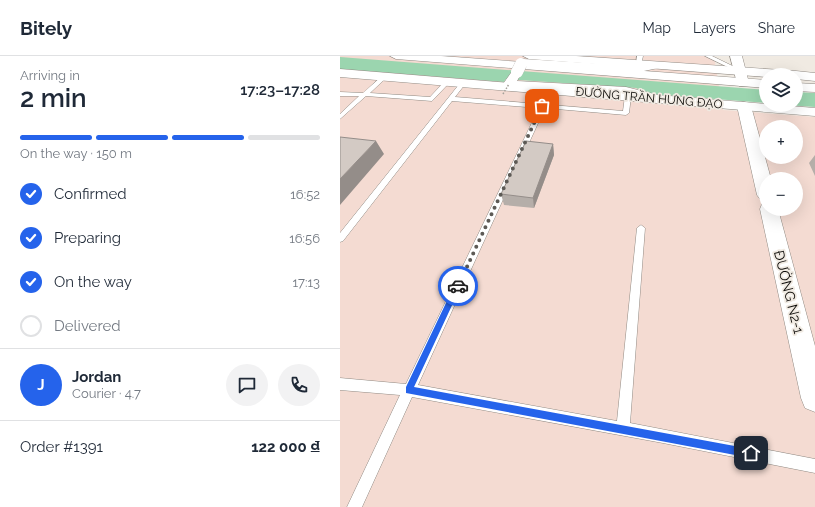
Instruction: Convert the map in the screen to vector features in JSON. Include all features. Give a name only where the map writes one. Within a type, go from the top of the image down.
[{"type":"main road","name":"ĐƯỜNG TRẦN HƯNG ĐẠO","points":[[396,56],[741,77],[759,76]]},
{"type":"main road","name":"ĐƯỜNG TRẦN HƯNG ĐẠO","points":[[529,56],[639,60],[659,65],[741,77],[759,82]]},
{"type":"main road","points":[[736,56],[741,77]]},
{"type":"main road","name":"ĐƯỜNG TRẦN HƯNG ĐẠO","points":[[340,73],[815,112]]},
{"type":"main road","points":[[803,76],[815,77]]},
{"type":"main road","points":[[803,87],[815,88]]},
{"type":"main road","points":[[744,106],[760,172]]},
{"type":"main road","name":"ĐƯỜNG N2-1","points":[[771,216],[815,398]]},
{"type":"street","points":[[654,98],[626,91],[509,84],[523,62],[639,68],[659,65]]},
{"type":"lane","points":[[708,56],[741,77]]},
{"type":"lane","points":[[340,117],[384,77]]},
{"type":"lane","points":[[340,94],[364,96],[385,95],[432,99],[447,82]]},
{"type":"lane","points":[[340,239],[452,99],[463,83]]},
{"type":"lane","points":[[452,99],[626,114],[628,96]]},
{"type":"lane","points":[[354,507],[542,106]]},
{"type":"lane","points":[[623,429],[641,228]]},
{"type":"lane","points":[[340,384],[409,390],[815,466]]},
{"type":"path","points":[[503,94],[509,84]]},
{"type":"shaded area","points":[[340,56],[714,56],[723,110],[815,117],[815,507],[340,507]]},
{"type":"green space","points":[[340,57],[759,89],[759,102],[649,94],[636,88],[506,79],[504,82],[340,69]]},
{"type":"green space","points":[[803,92],[815,93],[815,107],[803,106]]},
{"type":"building","points":[[340,137],[376,141],[340,179]]},
{"type":"building","points":[[526,141],[553,144],[533,198],[501,194]]},
{"type":"way so far","points":[[458,286],[542,106]]},
{"type":"route","points":[[458,286],[409,390],[751,453]]}]
